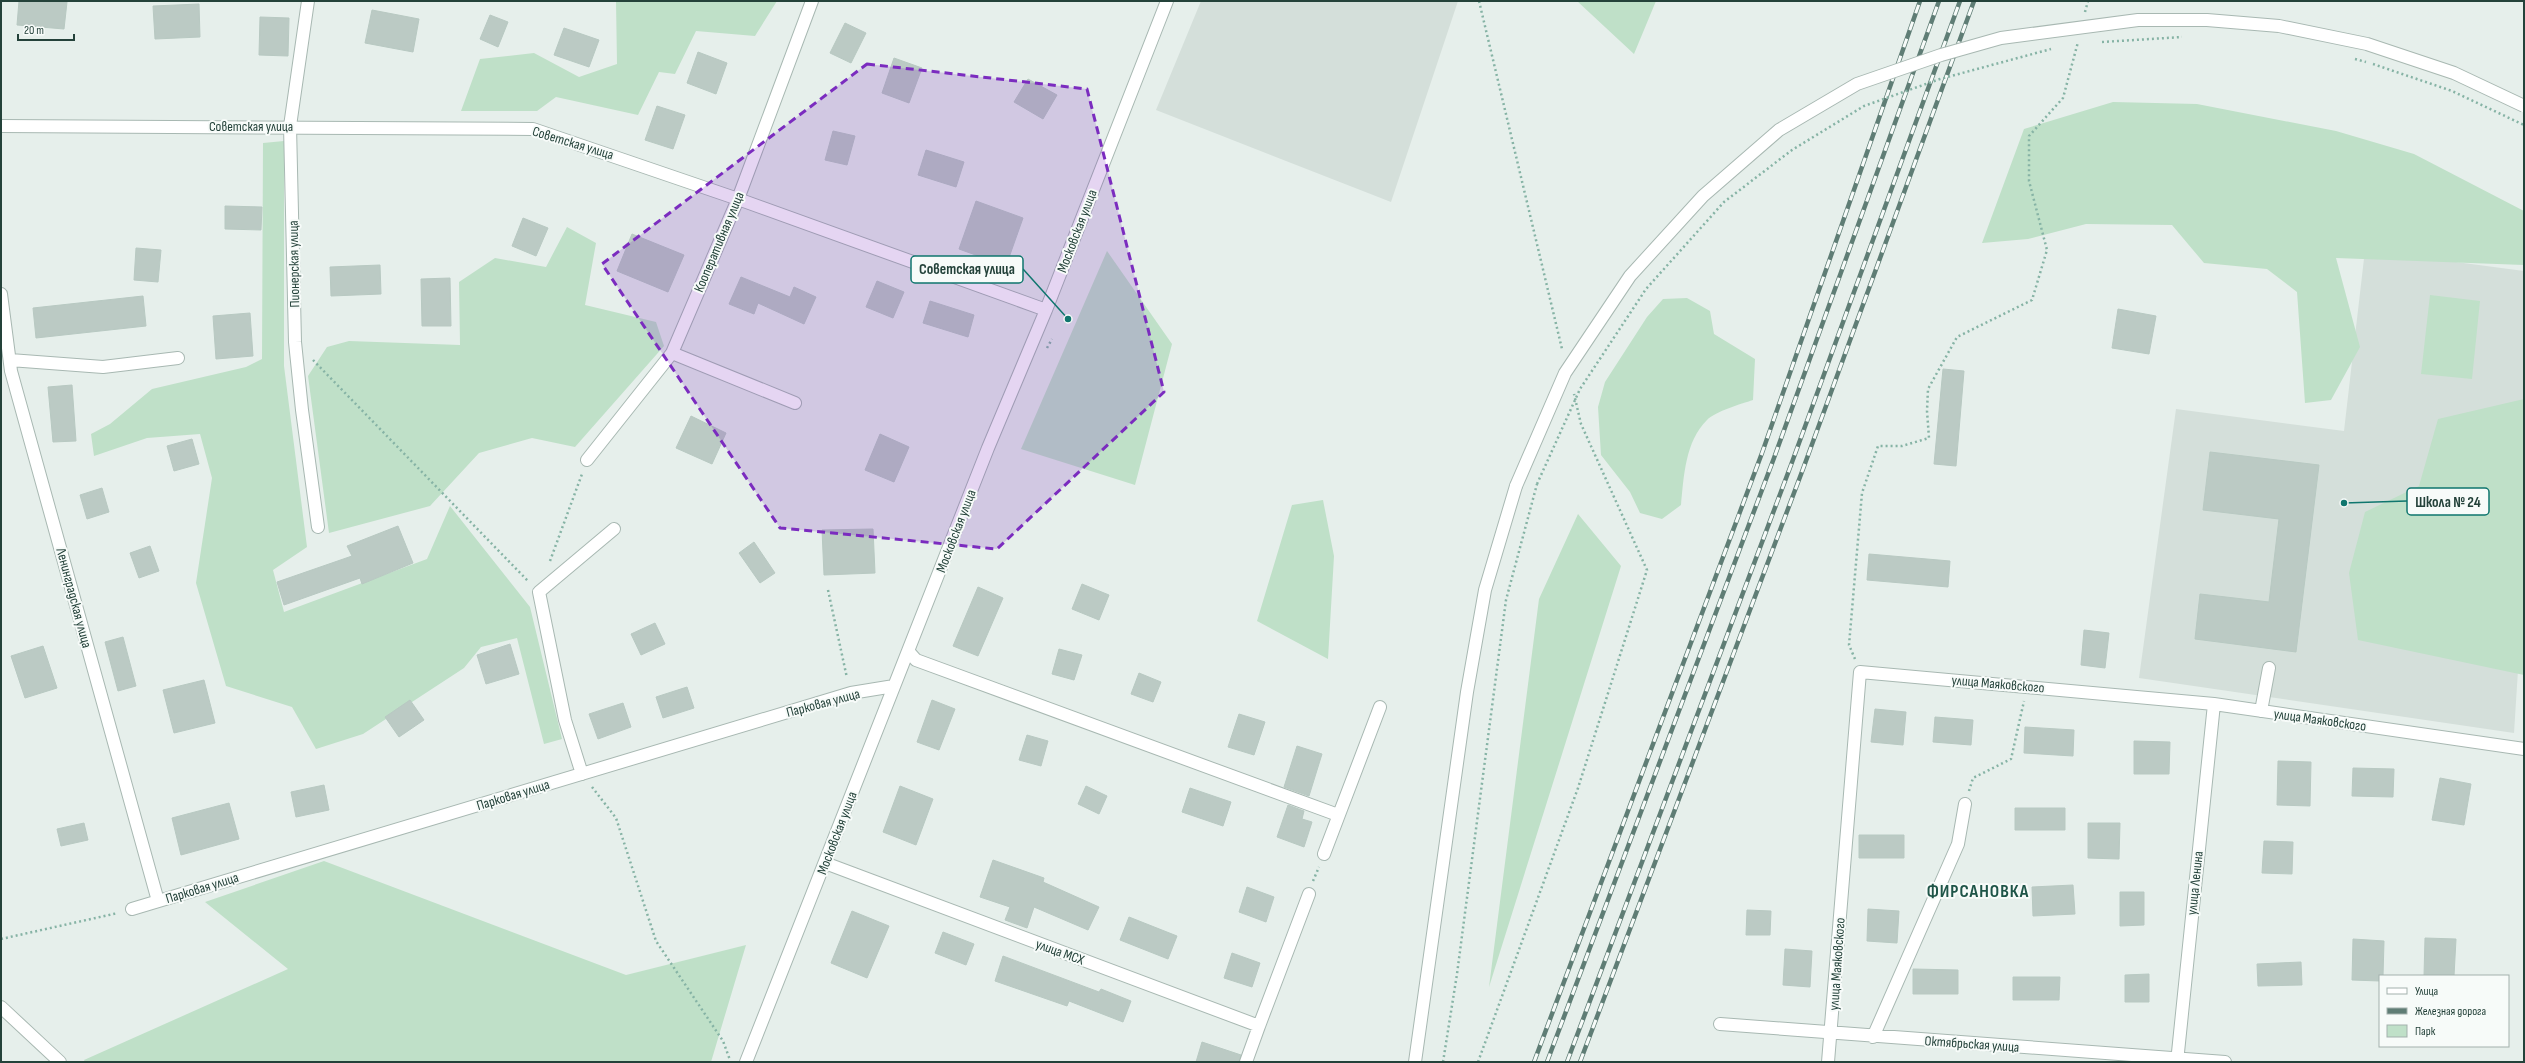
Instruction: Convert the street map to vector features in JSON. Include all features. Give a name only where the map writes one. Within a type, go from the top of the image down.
[{"type":"street","name":"Пионерская улица","points":[[308,1],[290,126],[295,342],[302,410],[318,527]]},
{"type":"street","name":"Кооперативная улица","points":[[587,460],[672,353],[738,198],[812,1]]},
{"type":"street","name":"Московская улица","points":[[746,1062],[988,448],[1046,310],[1167,1]]},
{"type":"street","points":[[1415,1062],[1467,692],[1485,590],[1516,486],[1564,373],[1630,276],[1703,196],[1779,130],[1857,84],[1942,55],[2001,38],[2138,20],[2207,20],[2279,26],[2367,44],[2454,73],[2524,106]]},
{"type":"street","name":"Советская улица","points":[[1,126],[290,126],[533,129],[738,198],[1046,310]]},
{"type":"street","name":"Ленинградская улица","points":[[1,294],[10,360],[158,901]]},
{"type":"street","points":[[672,353],[795,403]]},
{"type":"street","points":[[10,360],[103,367],[178,358]]},
{"type":"street","points":[[582,774],[565,720],[539,592],[614,529]]},
{"type":"street","points":[[908,651],[916,660],[1338,815]]},
{"type":"street","points":[[2261,711],[2269,668]]},
{"type":"street","name":"улица Маяковского","points":[[1828,1062],[1860,672],[2214,704],[2524,749]]},
{"type":"street","name":"Парковая улица","points":[[132,909],[851,693],[894,686]]},
{"type":"street","name":"улица Ленина","points":[[2177,1060],[2214,704]]},
{"type":"street","points":[[1324,854],[1380,707]]},
{"type":"street","points":[[1873,1037],[1958,844],[1966,804]]},
{"type":"street","name":"улица МСХ","points":[[825,863],[1260,1026]]},
{"type":"street","points":[[1246,1062],[1309,894]]},
{"type":"street","points":[[5,1009],[60,1062]]},
{"type":"street","name":"Октябрьская улица","points":[[1720,1024],[1831,1034],[2177,1060],[2225,1062]]},
{"type":"path","points":[[1479,1],[1564,355]]},
{"type":"path","points":[[2084,16],[2088,1]]},
{"type":"path","points":[[2097,42],[2183,37]]},
{"type":"path","points":[[1860,672],[1849,645],[1862,493],[1878,446],[1902,446],[1929,438],[1926,411],[1928,389],[1957,337],[2032,300],[2048,250],[2029,181],[2029,136],[2063,98],[2078,38]]},
{"type":"path","points":[[2074,45],[2082,44]]},
{"type":"path","points":[[1443,1062],[1457,974],[1506,600],[1538,484],[1580,389],[1646,289],[1724,202],[1792,150],[1864,106],[1940,79],[2059,46]]},
{"type":"path","points":[[2350,58],[2452,91],[2524,125]]},
{"type":"path","points":[[295,342],[539,592]]},
{"type":"path","points":[[1478,1062],[1578,788],[1646,570],[1581,424],[1573,393]]},
{"type":"path","points":[[550,563],[587,460]]},
{"type":"path","points":[[828,590],[851,693]]},
{"type":"path","points":[[1966,804],[1973,778],[2012,759],[2027,687]]},
{"type":"path","points":[[582,774],[616,818],[656,941],[723,1040],[731,1062]]},
{"type":"path","points":[[1309,894],[1324,854]]},
{"type":"path","points":[[1,939],[132,909]]},
{"type":"highlighted area","points":[[867,64],[1087,89],[1164,392],[997,549],[780,528],[602,264]]},
{"type":"shaded area","points":[[1201,1],[1458,1],[1391,202],[1156,110]]},
{"type":"shaded area","points":[[2365,250],[2524,271],[2524,576],[2514,733],[2139,678],[2176,409],[2344,431]]},
{"type":"green space","points":[[616,1],[777,1],[755,36],[696,31],[675,74],[659,72],[638,115],[556,97],[537,111],[461,111],[480,59],[534,53],[579,77],[617,64]]},
{"type":"green space","points":[[1577,1],[1656,1],[1634,54]]},
{"type":"green space","points":[[2113,102],[2197,104],[2336,131],[2414,154],[2524,211],[2524,265],[2336,258],[2360,347],[2331,400],[2305,403],[2297,292],[2267,269],[2204,263],[2172,225],[2086,224],[2028,239],[1982,243],[2024,129]]},
{"type":"green space","points":[[284,141],[284,366],[307,547],[273,570],[284,612],[427,559],[450,506],[530,607],[562,739],[544,744],[517,638],[481,647],[464,668],[363,734],[316,749],[292,707],[226,686],[196,583],[212,478],[200,434],[147,438],[94,456],[91,434],[110,424],[152,389],[246,367],[262,359],[263,143]]},
{"type":"green space","points":[[567,227],[596,243],[585,305],[656,322],[664,346],[575,447],[532,438],[479,453],[430,506],[329,533],[308,376],[327,347],[349,341],[460,345],[459,282],[495,258],[546,267]]},
{"type":"green space","points":[[1107,251],[1172,344],[1135,485],[1021,449]]},
{"type":"green space","points":[[2430,295],[2480,301],[2472,379],[2421,374]]},
{"type":"green space","points":[[1687,298],[1710,311],[1714,334],[1755,359],[1753,400],[1716,414],[1707,420],[1700,429],[1694,438],[1687,460],[1681,505],[1662,519],[1640,513],[1630,492],[1601,455],[1598,407],[1605,382],[1647,317],[1663,299]]},
{"type":"green space","points":[[2524,399],[2524,675],[2358,640],[2349,573],[2365,512],[2419,486],[2438,419]]},
{"type":"green space","points":[[1323,500],[1334,556],[1328,659],[1257,621],[1292,505]]},
{"type":"green space","points":[[1578,514],[1621,566],[1489,987],[1539,599]]},
{"type":"green space","points":[[324,861],[626,975],[746,945],[711,1062],[85,1062],[84,1060],[288,969],[205,902]]},
{"type":"building","points":[[19,1],[67,2],[64,29],[17,25]]},
{"type":"building","points":[[199,4],[200,37],[155,39],[153,6]]},
{"type":"building","points":[[372,10],[419,19],[413,52],[365,43]]},
{"type":"building","points":[[490,15],[508,22],[498,47],[480,39]]},
{"type":"building","points":[[260,17],[289,18],[288,56],[259,55]]},
{"type":"building","points":[[845,23],[866,33],[851,63],[830,53]]},
{"type":"building","points":[[564,28],[599,40],[589,67],[554,55]]},
{"type":"building","points":[[698,52],[727,63],[716,94],[687,83]]},
{"type":"building","points":[[894,58],[922,68],[909,103],[882,93]]},
{"type":"building","points":[[1028,79],[1057,95],[1043,119],[1014,102]]},
{"type":"building","points":[[657,106],[685,115],[673,149],[645,140]]},
{"type":"building","points":[[833,131],[855,136],[847,165],[825,160]]},
{"type":"building","points":[[926,150],[964,162],[956,187],[918,175]]},
{"type":"building","points":[[976,201],[1023,218],[1006,266],[959,249]]},
{"type":"building","points":[[225,206],[262,207],[261,230],[225,229]]},
{"type":"building","points":[[523,218],[548,228],[536,256],[512,246]]},
{"type":"building","points":[[632,234],[684,255],[668,292],[617,271]]},
{"type":"building","points":[[136,248],[161,250],[158,282],[134,280]]},
{"type":"building","points":[[380,265],[381,294],[331,296],[330,267]]},
{"type":"building","points":[[741,277],[790,297],[794,287],[816,297],[804,324],[758,303],[754,314],[729,304]]},
{"type":"building","points":[[450,278],[451,326],[422,326],[421,279]]},
{"type":"building","points":[[877,281],[904,292],[893,318],[866,307]]},
{"type":"building","points":[[143,296],[146,326],[36,338],[33,308]]},
{"type":"building","points":[[930,301],[974,315],[968,337],[923,323]]},
{"type":"building","points":[[2118,309],[2156,316],[2149,354],[2112,348]]},
{"type":"building","points":[[250,313],[253,356],[216,359],[213,316]]},
{"type":"building","points":[[1943,369],[1964,371],[1956,466],[1934,464]]},
{"type":"building","points":[[72,385],[76,441],[53,442],[48,387]]},
{"type":"building","points":[[691,416],[726,433],[712,464],[676,448]]},
{"type":"building","points":[[880,434],[909,447],[894,482],[865,470]]},
{"type":"building","points":[[192,439],[199,464],[174,471],[167,446]]},
{"type":"building","points":[[2210,452],[2319,465],[2296,652],[2195,639],[2200,594],[2269,602],[2279,519],[2203,510]]},
{"type":"building","points":[[102,488],[109,512],[87,519],[80,495]]},
{"type":"building","points":[[398,526],[413,563],[362,584],[360,578],[284,605],[277,582],[352,556],[347,546]]},
{"type":"building","points":[[873,529],[875,573],[824,575],[822,530]]},
{"type":"building","points":[[754,542],[775,573],[760,583],[739,553]]},
{"type":"building","points":[[150,546],[159,571],[139,578],[130,553]]},
{"type":"building","points":[[1869,554],[1950,561],[1948,587],[1867,580]]},
{"type":"building","points":[[1082,584],[1109,595],[1099,620],[1072,609]]},
{"type":"building","points":[[978,587],[1003,598],[978,656],[953,646]]},
{"type":"building","points":[[655,623],[665,644],[641,655],[631,634]]},
{"type":"building","points":[[2084,630],[2109,633],[2105,668],[2081,665]]},
{"type":"building","points":[[123,637],[136,686],[118,691],[105,642]]},
{"type":"building","points":[[510,644],[519,674],[486,684],[477,655]]},
{"type":"building","points":[[43,646],[57,688],[25,698],[11,656]]},
{"type":"building","points":[[1059,649],[1082,655],[1074,680],[1052,674]]},
{"type":"building","points":[[1139,673],[1161,682],[1153,702],[1131,694]]},
{"type":"building","points":[[204,680],[215,723],[174,733],[163,690]]},
{"type":"building","points":[[687,687],[694,708],[663,718],[656,697]]},
{"type":"building","points":[[410,700],[424,720],[399,737],[385,717]]},
{"type":"building","points":[[932,700],[955,709],[939,750],[917,742]]},
{"type":"building","points":[[623,703],[631,727],[598,739],[589,714]]},
{"type":"building","points":[[1875,709],[1906,712],[1903,745],[1871,742]]},
{"type":"building","points":[[1239,714],[1265,722],[1254,755],[1228,747]]},
{"type":"building","points":[[1935,717],[1973,720],[1971,745],[1933,742]]},
{"type":"building","points":[[2025,727],[2074,730],[2073,756],[2024,753]]},
{"type":"building","points":[[1027,735],[1048,741],[1041,766],[1019,760]]},
{"type":"building","points":[[2134,741],[2170,742],[2169,774],[2134,774]]},
{"type":"building","points":[[1297,746],[1322,754],[1309,796],[1284,787]]},
{"type":"building","points":[[2278,761],[2311,762],[2310,806],[2277,805]]},
{"type":"building","points":[[2353,768],[2394,769],[2393,797],[2352,796]]},
{"type":"building","points":[[2440,778],[2471,784],[2464,825],[2432,820]]},
{"type":"building","points":[[324,785],[329,810],[296,817],[291,792]]},
{"type":"building","points":[[900,786],[933,799],[916,845],[883,832]]},
{"type":"building","points":[[1086,786],[1107,796],[1099,814],[1078,804]]},
{"type":"building","points":[[1190,788],[1231,802],[1223,826],[1182,812]]},
{"type":"building","points":[[229,803],[239,839],[181,855],[172,818]]},
{"type":"building","points":[[1288,805],[1304,811],[1302,819],[1312,822],[1304,847],[1277,837]]},
{"type":"building","points":[[2015,808],[2065,808],[2065,830],[2015,830]]},
{"type":"building","points":[[84,823],[88,840],[61,846],[57,829]]},
{"type":"building","points":[[2088,823],[2120,823],[2119,859],[2088,858]]},
{"type":"building","points":[[1859,835],[1904,835],[1904,858],[1859,858]]},
{"type":"building","points":[[2264,841],[2293,842],[2292,874],[2262,873]]},
{"type":"building","points":[[993,860],[1044,878],[1043,882],[1099,907],[1088,930],[1034,907],[1027,928],[1005,920],[1010,907],[980,897]]},
{"type":"building","points":[[2073,885],[2075,914],[2033,916],[2032,887]]},
{"type":"building","points":[[1247,887],[1274,897],[1266,922],[1239,912]]},
{"type":"building","points":[[2120,892],[2144,892],[2144,925],[2120,926]]},
{"type":"building","points":[[1868,909],[1899,911],[1897,943],[1867,941]]},
{"type":"building","points":[[1747,910],[1771,911],[1770,935],[1746,935]]},
{"type":"building","points":[[852,911],[889,926],[867,978],[831,963]]},
{"type":"building","points":[[1129,917],[1177,936],[1168,959],[1120,940]]},
{"type":"building","points":[[943,932],[974,944],[966,965],[935,953]]},
{"type":"building","points":[[2425,938],[2456,939],[2454,975],[2424,975]]},
{"type":"building","points":[[2353,939],[2384,941],[2383,975],[2379,975],[2379,981],[2352,980]]},
{"type":"building","points":[[1785,949],[1812,951],[1810,987],[1783,985]]},
{"type":"building","points":[[1232,953],[1260,963],[1252,987],[1224,978]]},
{"type":"building","points":[[1003,956],[1099,992],[1101,989],[1131,1001],[1123,1022],[1069,1001],[1067,1006],[995,981]]},
{"type":"building","points":[[2301,962],[2302,985],[2258,986],[2257,964]]},
{"type":"building","points":[[1913,969],[1958,970],[1958,994],[1913,994]]},
{"type":"building","points":[[2149,974],[2149,1002],[2125,1002],[2125,975]]},
{"type":"building","points":[[2013,977],[2060,977],[2059,1000],[2013,1000]]},
{"type":"building","points":[[1202,1042],[1241,1055],[1239,1062],[1196,1062]]},
{"type":"railway","points":[[1534,1062],[1762,453],[1920,1]]},
{"type":"railway","points":[[1547,1062],[1774,458],[1939,1]]},
{"type":"railway","points":[[1567,1062],[1791,465],[1960,1]]},
{"type":"railway","points":[[1580,1062],[1803,469],[1974,1]]},
{"type":"place","name":"Советская улица","points":[[1068,319]]},
{"type":"place","name":"Школа № 24","points":[[2344,503]]},
{"type":"district","name":"ФИРСАНОВКА","points":[[1978,891]]}]
